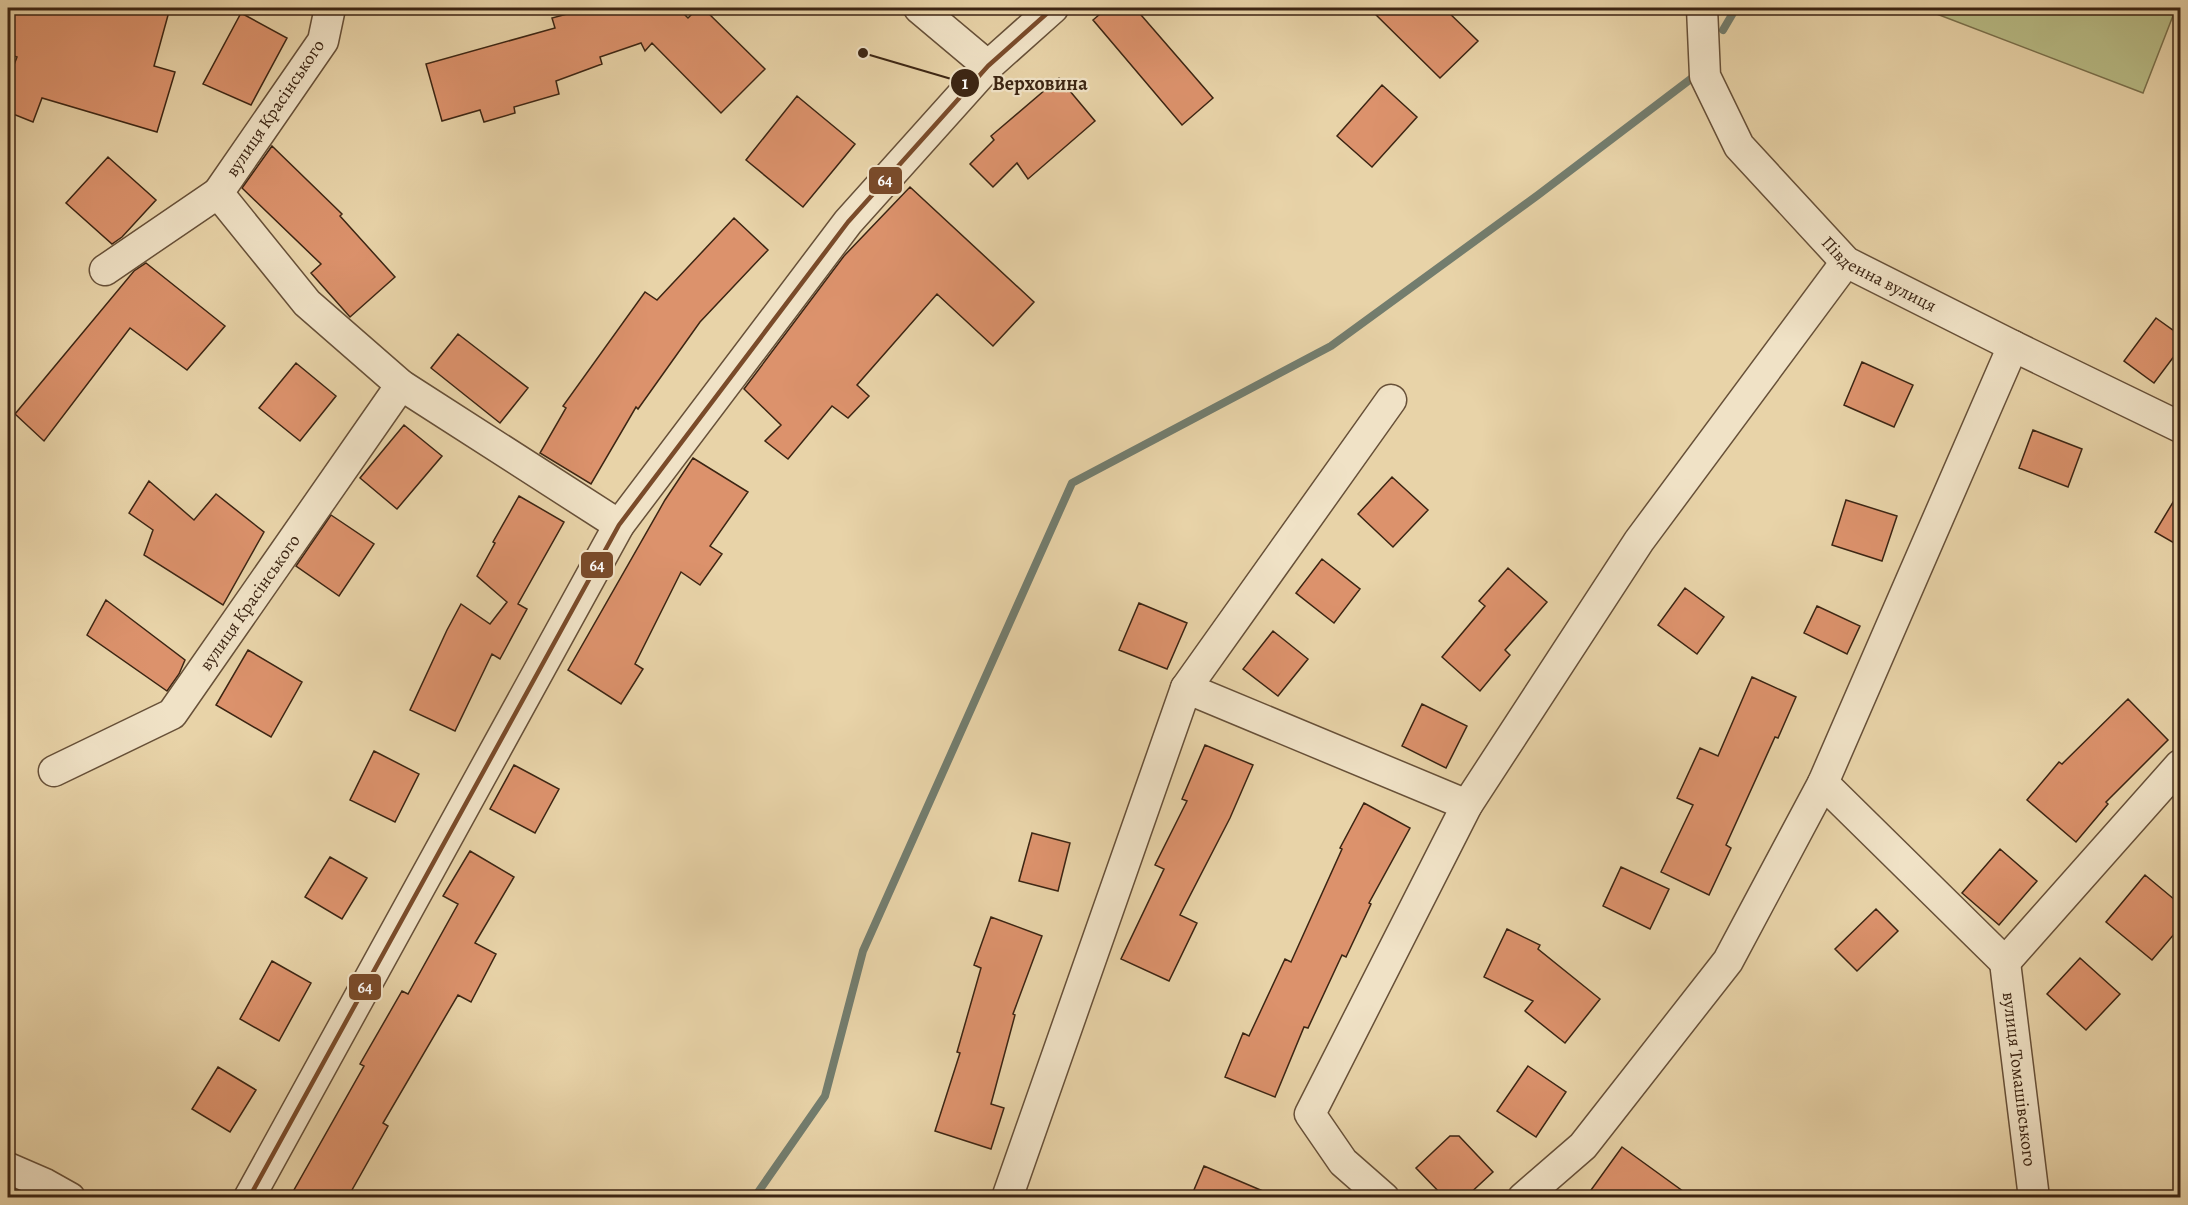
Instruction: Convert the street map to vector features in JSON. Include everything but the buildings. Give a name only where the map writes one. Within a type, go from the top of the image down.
[{"type":"street","name":"вулиця Красінського","points":[[330,8],[323,41],[218,193],[307,303],[401,385],[619,525]]},
{"type":"street","points":[[919,8],[988,66]]},
{"type":"street","points":[[249,1197],[619,525],[848,222],[988,66],[1053,8]]},
{"type":"street","name":"Південна вулиця","points":[[1702,8],[1704,76],[1739,146],[1846,262],[2181,427]]},
{"type":"street","points":[[105,270],[218,193]]},
{"type":"street","points":[[1384,1197],[1343,1162],[1310,1114],[1467,805],[1639,541],[1846,262]]},
{"type":"street","points":[[1523,1197],[1583,1146],[1728,961],[1823,783],[2013,346]]},
{"type":"street","name":"вулиця Красінського","points":[[54,771],[172,714],[401,385]]},
{"type":"street","points":[[1008,1197],[1186,688],[1391,400]]},
{"type":"street","points":[[1186,688],[1467,805]]},
{"type":"street","points":[[1823,783],[2005,962],[2181,765]]},
{"type":"street","name":"вулиця Томашівського","points":[[2005,962],[2034,1197]]},
{"type":"street","points":[[8,1168],[70,1197]]},
{"type":"green space","points":[[1921,8],[2176,8],[2143,93]]},
{"type":"waterway","points":[[1723,30],[1736,8]]},
{"type":"waterway","points":[[754,1198],[825,1096],[863,951],[1072,483],[1331,346],[1538,195],[1696,75]]},
{"type":"transit line","name":"64","points":[[249,1198],[619,525],[848,222],[988,66],[1053,8]]},
{"type":"place","name":"Верховина","points":[[863,53]]}]
